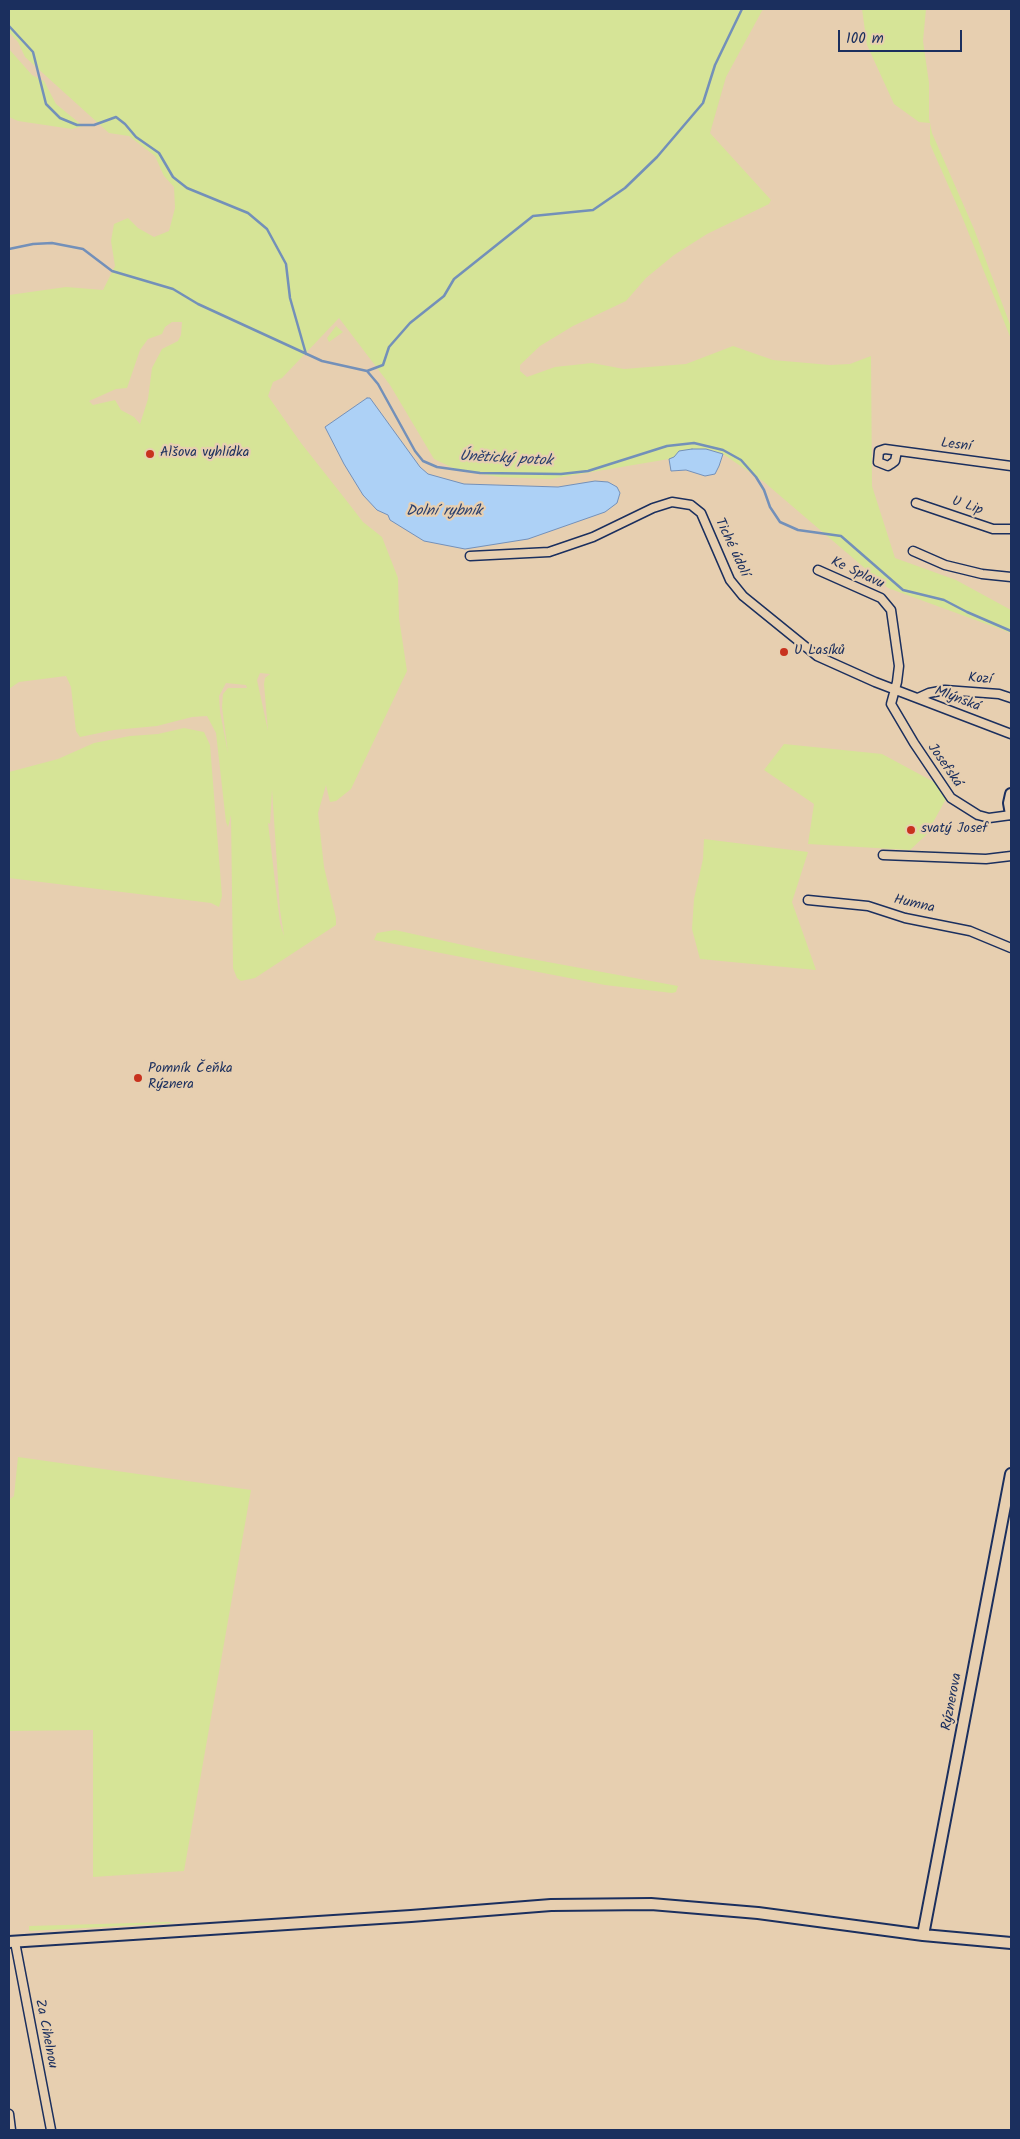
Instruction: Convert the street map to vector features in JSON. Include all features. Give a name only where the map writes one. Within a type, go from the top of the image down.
[{"type":"street","name":"Lesní","points":[[897,451],[1011,466]]},
{"type":"street","name":"Tiché údolí","points":[[470,556],[548,552],[593,538],[653,508],[672,502],[691,505],[701,513],[730,580],[748,601],[817,656],[894,689]]},
{"type":"street","name":"U Lip","points":[[916,502],[993,529],[1011,529]]},
{"type":"street","points":[[914,551],[945,565],[982,574],[1011,577]]},
{"type":"street","name":"Ke Splavu","points":[[818,570],[881,598],[891,610],[899,666],[898,682],[894,689]]},
{"type":"street","name":"Mlýnská","points":[[894,689],[1011,734]]},
{"type":"street","name":"Josefská","points":[[894,689],[891,704],[914,744],[951,798],[978,815],[989,818],[1011,815]]},
{"type":"street","name":"Kozí","points":[[918,698],[945,690],[998,694],[1011,698]]},
{"type":"street","points":[[1011,794],[1009,800],[1011,815]]},
{"type":"street","points":[[883,855],[986,860],[1011,856]]},
{"type":"street","name":"Humna","points":[[808,900],[868,906],[905,918],[970,931],[1011,948]]},
{"type":"street","name":"Rýznerova","points":[[923,1934],[1011,1474]]},
{"type":"street","points":[[12,1942],[561,1904],[651,1904],[758,1913],[1011,1943]]},
{"type":"street","name":"Za Cihelnou","points":[[12,1942],[51,2130]]},
{"type":"street","points":[[9,2114],[12,2130]]},
{"type":"green space","points":[[9,9],[763,9],[726,77],[710,133],[771,200],[769,204],[707,234],[674,255],[646,278],[626,301],[573,326],[540,346],[520,365],[520,371],[527,377],[555,367],[592,363],[624,369],[686,364],[733,346],[773,360],[830,365],[850,364],[871,356],[872,486],[895,558],[956,580],[1011,610],[1011,633],[888,588],[764,482],[723,454],[714,451],[706,449],[669,459],[550,479],[499,477],[457,470],[434,459],[390,385],[339,318],[282,378],[273,382],[268,396],[301,443],[363,522],[382,537],[398,578],[399,618],[407,671],[351,789],[336,801],[330,802],[326,785],[318,813],[324,867],[336,925],[255,978],[241,981],[237,978],[233,968],[231,815],[228,827],[216,733],[207,716],[192,717],[157,726],[114,730],[80,737],[76,731],[71,687],[66,676],[19,682],[9,689],[9,295],[66,287],[103,290],[115,266],[111,241],[114,224],[128,218],[138,228],[154,237],[169,231],[175,208],[174,187],[164,176],[155,156],[129,136],[109,133],[25,57],[18,42],[9,32]],"holes":[[[172,322],[182,322],[181,335],[178,341],[162,349],[152,368],[148,399],[140,424],[134,417],[121,410],[115,400],[93,405],[89,401],[116,389],[127,388],[140,350],[148,339],[162,334],[165,327]],[[260,673],[270,674],[265,678],[264,684],[268,731],[257,680]],[[226,683],[246,685],[247,688],[228,688],[223,694],[222,707],[228,753],[220,712],[219,696]],[[272,789],[280,910],[284,936],[280,923],[268,823],[270,824]]]},
{"type":"green space","points":[[862,9],[926,9],[923,41],[929,83],[930,123],[919,122],[894,104],[867,45]]},
{"type":"green space","points":[[9,49],[32,75],[44,81],[56,104],[83,126],[72,129],[18,121],[9,117]]},
{"type":"green space","points":[[930,123],[932,133],[974,229],[1011,327],[1011,339],[963,219],[930,144]]},
{"type":"green space","points":[[336,326],[343,332],[329,342],[327,338]]},
{"type":"green space","points":[[184,728],[204,732],[210,745],[222,896],[219,907],[211,903],[9,878],[9,772],[58,759],[94,743],[130,736],[158,734]]},
{"type":"green space","points":[[784,744],[882,754],[934,782],[942,789],[946,799],[926,835],[910,850],[808,844],[814,804],[764,770]]},
{"type":"green space","points":[[704,839],[808,852],[792,902],[816,970],[700,959],[692,929],[694,899],[703,859]]},
{"type":"green space","points":[[395,930],[499,953],[678,986],[676,992],[672,993],[605,985],[374,940],[377,933]]},
{"type":"green space","points":[[18,1457],[251,1490],[184,1871],[93,1877],[93,1730],[9,1731],[9,1500],[14,1496]]},
{"type":"green space","points":[[176,1923],[29,1931],[29,1926]]},
{"type":"water","name":"Dolní rybník","points":[[367,398],[370,398],[420,467],[428,474],[464,484],[558,487],[595,481],[608,482],[617,487],[620,493],[617,503],[605,512],[528,539],[465,549],[424,541],[390,520],[388,515],[377,510],[363,495],[325,427]]},
{"type":"water","points":[[706,449],[723,454],[715,474],[705,476],[686,470],[671,471],[669,459],[674,457],[679,451]]},
{"type":"waterway","points":[[367,371],[383,365],[389,347],[410,323],[444,296],[454,279],[533,216],[593,210],[625,188],[657,157],[703,103],[715,65],[742,9]]},
{"type":"waterway","points":[[9,26],[33,52],[46,104],[60,118],[77,125],[94,125],[116,117],[136,137],[159,153],[173,177],[187,188],[248,213],[267,229],[286,264],[290,298],[306,354]]},
{"type":"waterway","name":"Únětický potok","points":[[9,249],[33,244],[52,243],[83,249],[112,271],[173,289],[198,304],[322,361],[367,371],[378,384],[415,451],[423,461],[437,467],[480,473],[561,474],[588,471],[667,446],[694,443],[723,450],[741,460],[756,477],[764,490],[770,507],[780,522],[798,530],[841,536],[903,590],[944,600],[1011,631]]},
{"type":"place","name":"Alšova vyhlídka","points":[[150,454]]},
{"type":"place","name":"U Lasíků","points":[[784,652]]},
{"type":"place","name":"svatý Josef","points":[[911,830]]},
{"type":"place","name":"Pomník Čeňka Rýznera","points":[[138,1078]]}]
